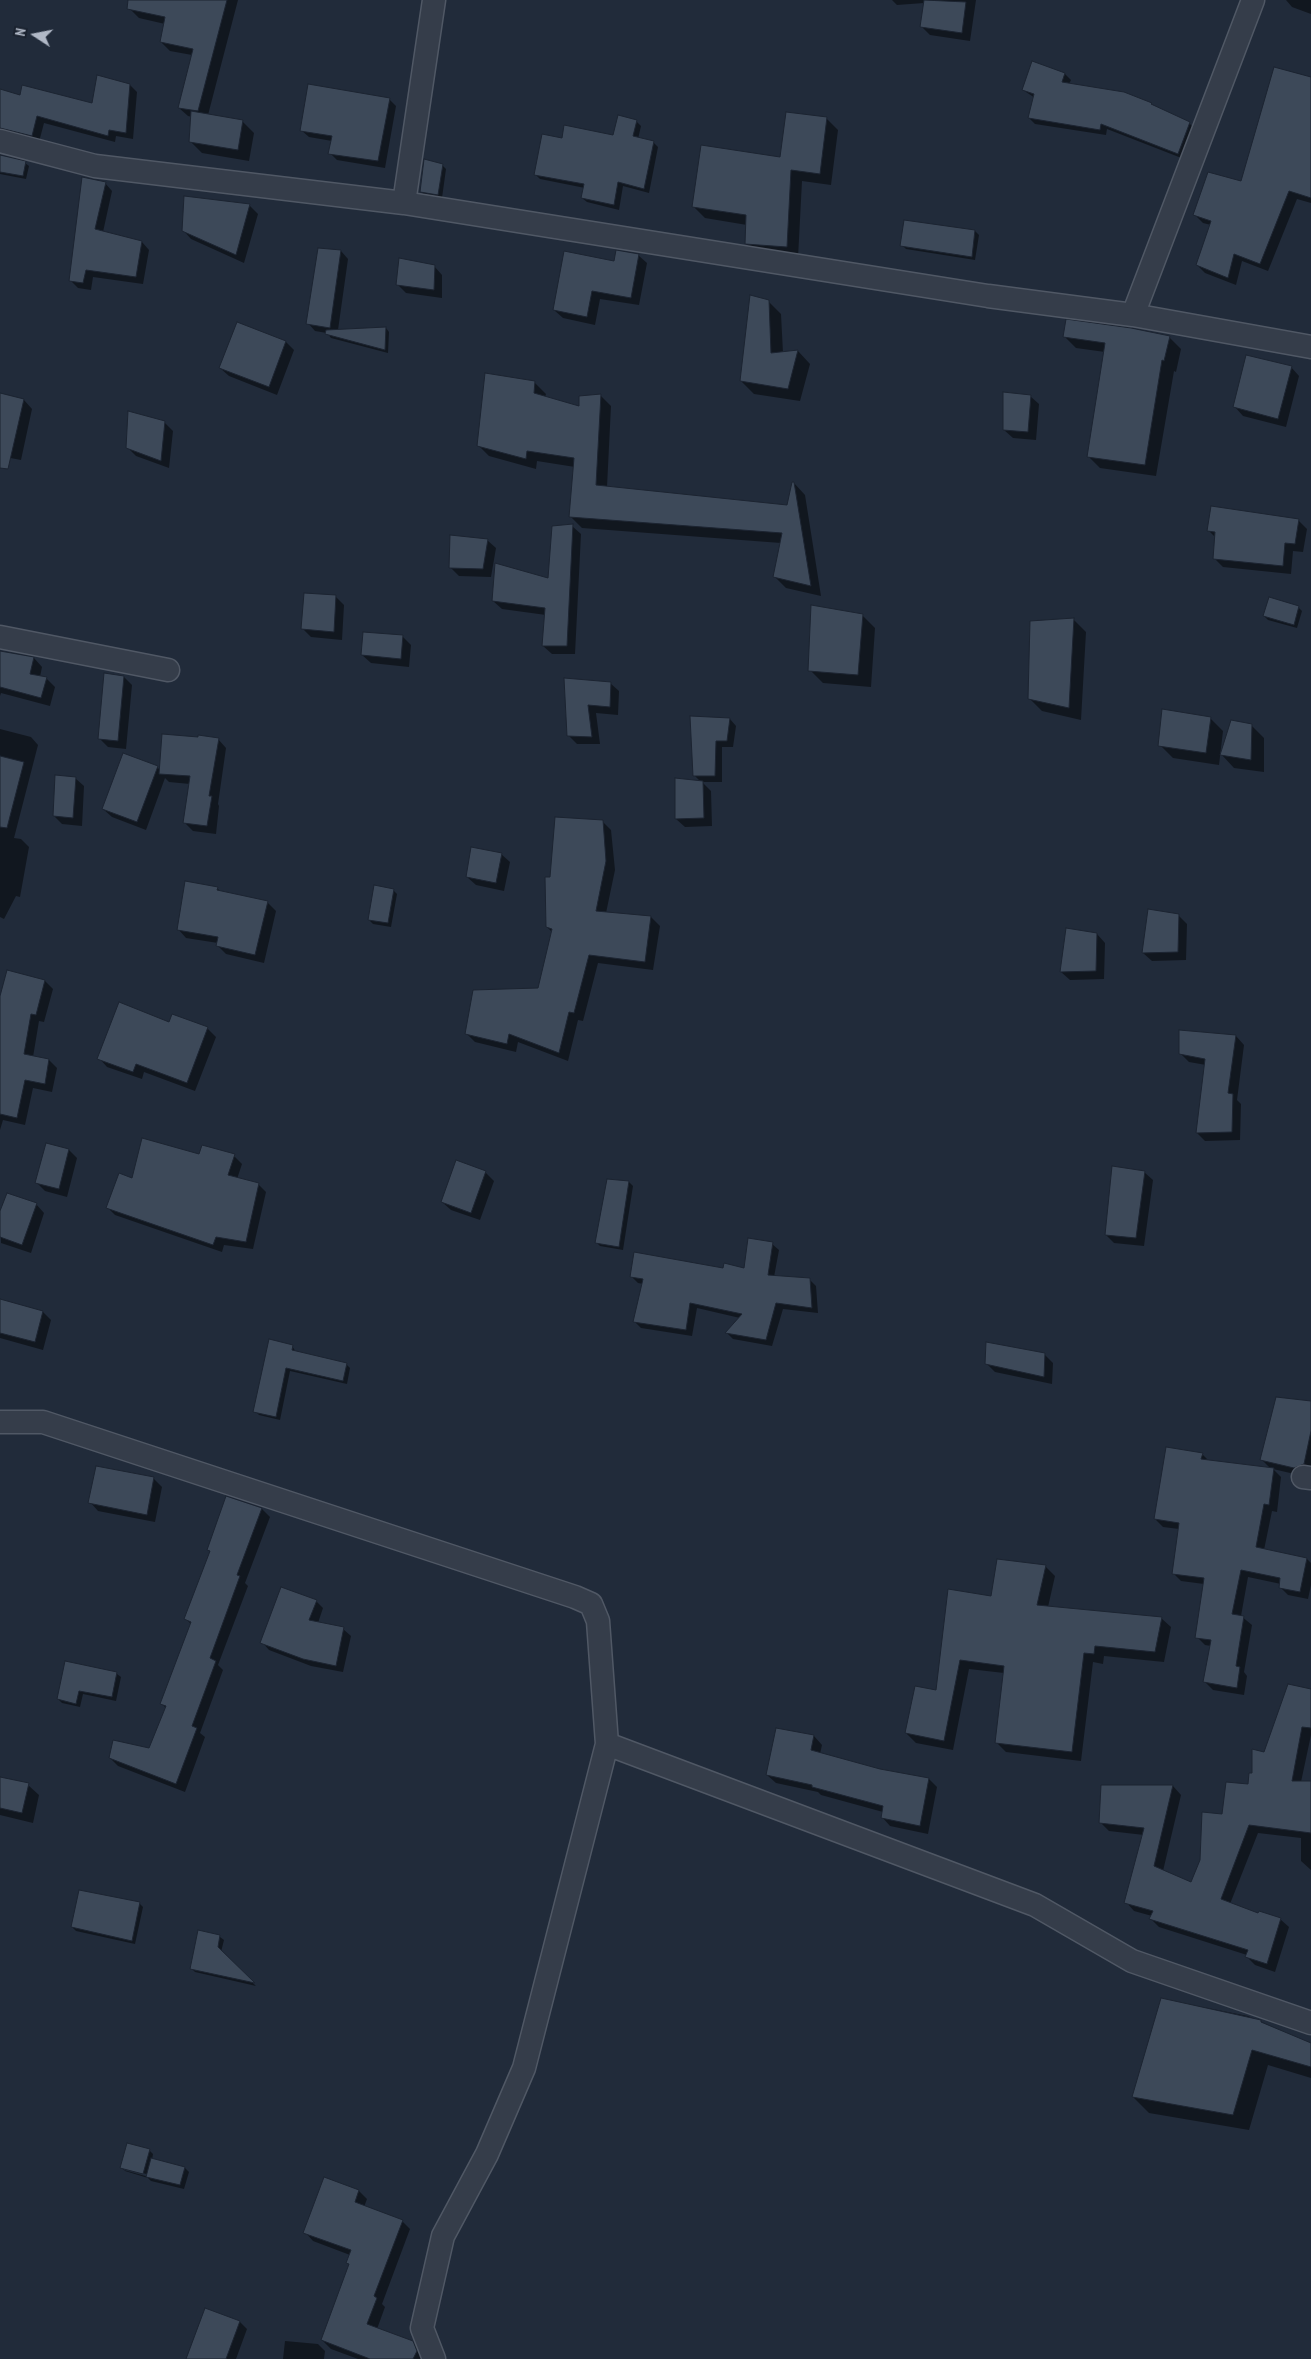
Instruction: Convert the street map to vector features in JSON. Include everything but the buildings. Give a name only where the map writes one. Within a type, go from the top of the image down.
[{"type":"street","points":[[404,203],[434,0]]},
{"type":"street","points":[[1133,315],[1253,0]]},
{"type":"street","points":[[0,141],[95,166],[404,203],[988,296],[1133,315],[1311,347]]},
{"type":"street","points":[[0,637],[168,670]]},
{"type":"street","points":[[0,1422],[43,1422],[575,1597],[591,1604],[598,1621],[606,1744],[524,2068],[487,2154],[443,2236],[422,2328],[434,2359]]},
{"type":"street","points":[[606,1744],[1035,1905],[1132,1961],[1311,2023]]}]
